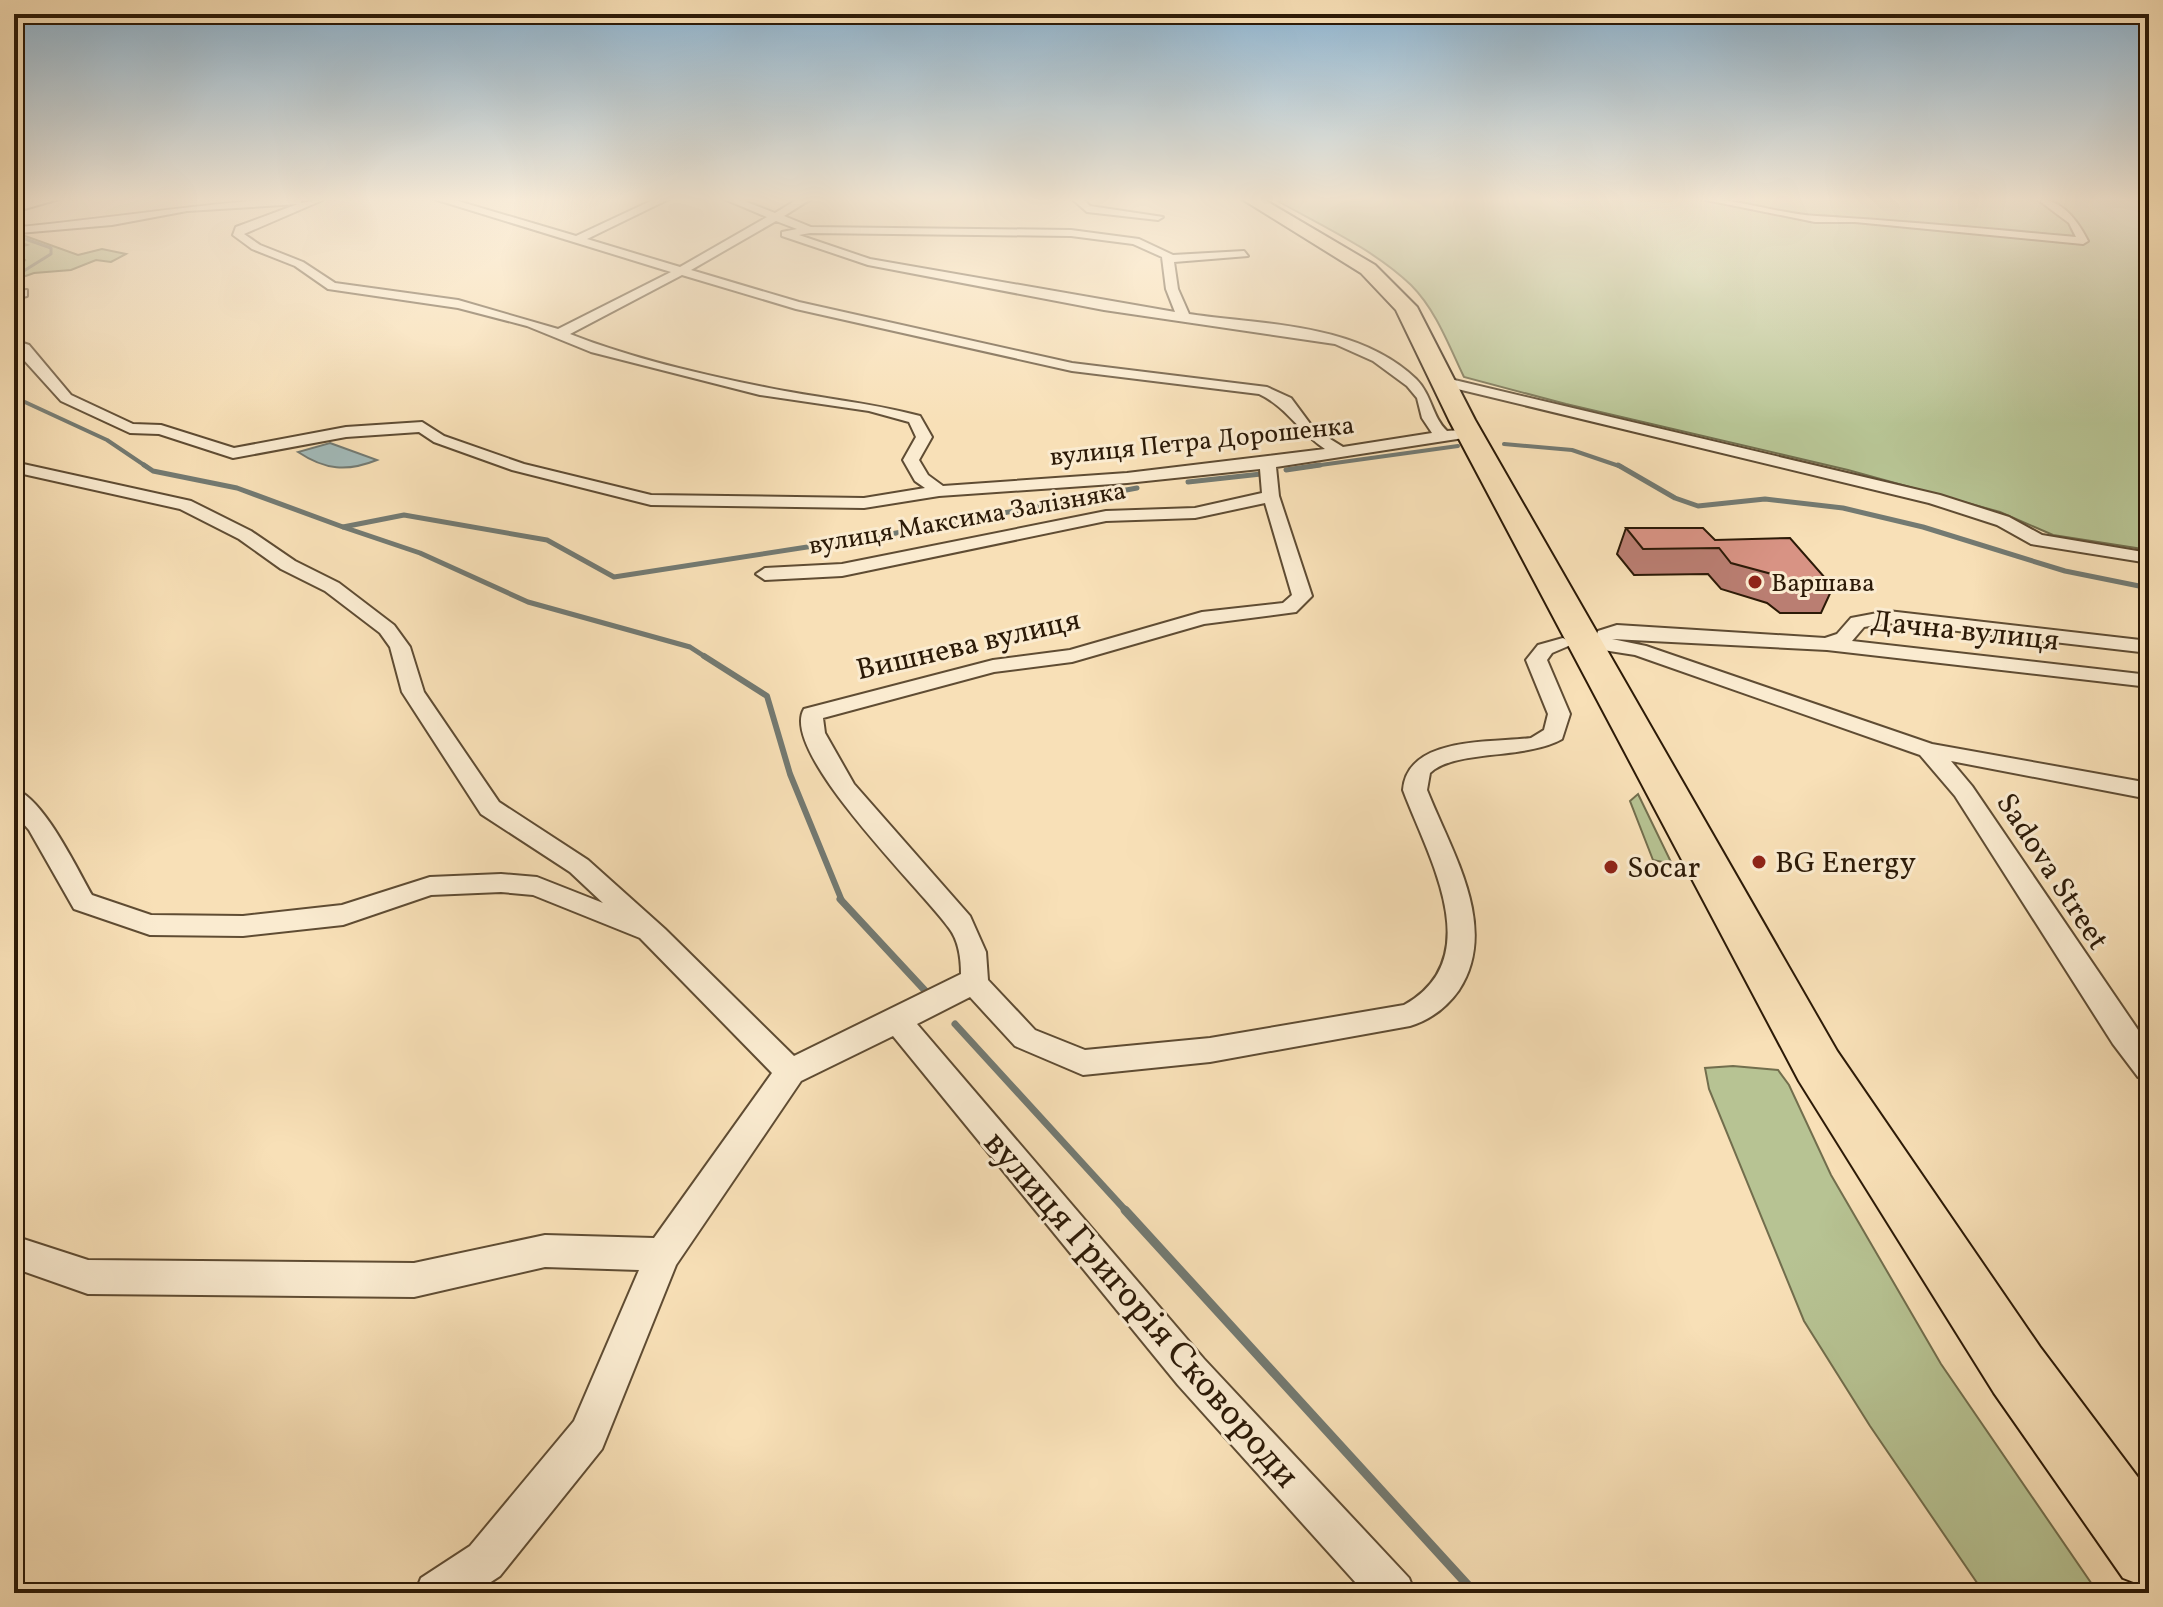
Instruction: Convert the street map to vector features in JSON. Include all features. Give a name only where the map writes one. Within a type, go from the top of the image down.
[{"type":"highway","points":[[1373,274],[1406,307],[1446,382],[1456,434],[1818,1066],[1999,1343],[2149,1552]]},
{"type":"street","points":[[314,274],[332,286],[458,304],[532,323],[596,349],[765,392],[870,407],[915,419],[924,437],[911,460],[921,478],[939,491]]},
{"type":"street","points":[[559,334],[675,274]]},
{"type":"street","points":[[696,274],[796,305],[1072,367],[1137,378],[1262,390],[1286,401],[1309,432],[1340,452]]},
{"type":"street","points":[[936,274],[1184,318],[1328,338],[1362,347],[1421,392],[1430,425],[1456,434]]},
{"type":"street","points":[[1169,274],[1184,318]]},
{"type":"street","name":"вулиця Петра Дорошенка","points":[[14,344],[24,348],[66,398],[130,428],[161,430],[233,453],[357,431],[422,427],[439,439],[518,467],[651,500],[864,503],[939,491],[1127,478],[1268,463],[1456,434]]},
{"type":"street","points":[[1446,382],[1934,499],[2003,521],[2037,540],[2149,558]]},
{"type":"street","points":[[1268,463],[1271,496]]},
{"type":"street","points":[[14,467],[185,505],[245,535],[288,565],[332,587],[394,638],[400,647],[413,692],[490,808],[579,866],[655,936],[790,1072]]},
{"type":"street","name":"вулиця Максима Залізняка","points":[[765,574],[842,570],[1106,516],[1195,513],[1271,496]]},
{"type":"street","name":"Вишнева вулиця","points":[[974,983],[974,954],[961,923],[852,801],[814,737],[809,723],[812,714],[993,666],[1072,656],[1202,618],[1289,608],[1302,596],[1271,496]]},
{"type":"street","points":[[1827,644],[1844,638],[1858,622],[1888,617],[2149,647]]},
{"type":"street","name":"Дачна вулиця","points":[[1573,643],[1617,631],[1827,644],[2149,681]]},
{"type":"street","points":[[436,1593],[485,1561],[588,1435],[663,1255],[790,1072],[974,983],[1025,1038],[1083,1063],[1210,1050],[1410,1015],[1439,997],[1449,983],[1464,943],[1456,903],[1415,790],[1417,773],[1440,756],[1536,744],[1554,734],[1559,714],[1536,660],[1545,649],[1573,643],[1639,650],[1928,750],[2149,791]]},
{"type":"street","name":"Sadova Street","points":[[1928,750],[1964,791],[2123,1036],[2149,1068]]},
{"type":"street","points":[[14,797],[38,825],[83,902],[150,925],[243,926],[343,915],[430,886],[501,883],[537,886],[655,936]]},
{"type":"street","name":"вулиця Григорія Сковороди","points":[[897,1020],[1191,1372],[1394,1593]]},
{"type":"street","points":[[14,1252],[88,1277],[414,1280],[545,1251],[663,1255]]},
{"type":"green space","points":[[14,274],[31,274],[14,280]]},
{"type":"green space","points":[[1398,274],[2149,274],[2149,550],[2053,535],[2000,512],[1848,470],[1464,377],[1435,317],[1411,285]]},
{"type":"green space","points":[[1638,794],[1672,864],[1653,860],[1630,801]]},
{"type":"green space","points":[[1733,1066],[1778,1070],[1789,1085],[1831,1175],[1941,1364],[2098,1593],[1984,1593],[1870,1426],[1804,1321],[1709,1089],[1705,1068]]},
{"type":"water","points":[[330,443],[377,460],[336,467],[318,463],[298,452]]},
{"type":"building","points":[[1626,528],[1703,528],[1715,540],[1790,538],[1833,587],[1792,587],[1779,576],[1731,563],[1719,548],[1643,549]]},
{"type":"waterway","points":[[14,277],[19,274]]},
{"type":"waterway","points":[[14,397],[107,440],[147,467]]},
{"type":"waterway","points":[[1504,444],[1572,450],[1621,467]]},
{"type":"waterway","points":[[1313,466],[1458,446]]},
{"type":"waterway","points":[[1313,466],[1320,465]]},
{"type":"waterway","points":[[1286,470],[1313,466]]},
{"type":"waterway","points":[[1306,467],[1313,466]]},
{"type":"waterway","points":[[147,467],[153,471],[237,488],[343,527]]},
{"type":"waterway","points":[[1621,467],[1675,498],[1698,506],[1765,499],[1843,508],[1923,527],[2065,571],[2149,588]]},
{"type":"waterway","points":[[1188,482],[1261,474]]},
{"type":"waterway","points":[[343,527],[404,515],[547,540],[614,577],[891,534],[1137,488]]},
{"type":"waterway","points":[[343,527],[420,553],[528,602],[690,647],[707,658]]},
{"type":"waterway","points":[[704,656],[767,696],[790,774],[842,901]]},
{"type":"waterway","points":[[840,899],[931,997]]},
{"type":"waterway","points":[[955,1024],[1127,1212]]},
{"type":"waterway","points":[[1125,1210],[1475,1593]]},
{"type":"place","name":"Варшава","points":[[1755,582]]},
{"type":"place","name":"BG Energy","points":[[1759,862]]},
{"type":"place","name":"Socar","points":[[1611,867]]}]
